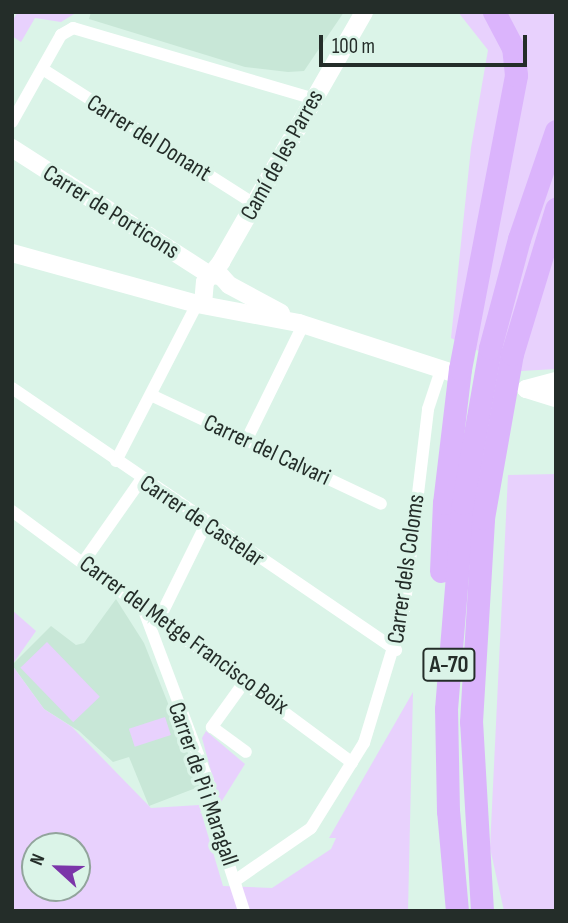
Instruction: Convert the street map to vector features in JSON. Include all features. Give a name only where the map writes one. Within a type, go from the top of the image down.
[{"type":"highway","points":[[476,421],[465,341],[516,75],[513,48],[494,12]]},
{"type":"highway","name":"A-70","points":[[501,351],[519,239],[556,131]]},
{"type":"highway","name":"A-70","points":[[457,911],[448,811],[446,709],[456,562],[476,421],[556,209]]},
{"type":"highway","name":"A-70","points":[[476,421],[483,519],[474,637],[472,806],[482,911]]},
{"type":"street","name":"Camí de les Parres","points":[[220,275],[254,204],[364,12]]},
{"type":"street","points":[[12,122],[66,30],[87,29],[314,99]]},
{"type":"street","name":"Carrer del Donant","points":[[44,70],[254,204]]},
{"type":"street","name":"Carrer de Porticons","points":[[12,148],[301,324]]},
{"type":"street","points":[[12,253],[207,304],[301,324],[447,372]]},
{"type":"street","points":[[207,304],[200,294],[220,275]]},
{"type":"street","points":[[116,461],[207,304],[220,275]]},
{"type":"street","points":[[246,441],[301,324]]},
{"type":"street","name":"Carrer dels Coloms","points":[[236,880],[311,828],[352,763],[396,650],[411,562],[428,409],[447,372]]},
{"type":"street","points":[[556,382],[526,389],[556,398]]},
{"type":"street","name":"Carrer de Castelar","points":[[12,388],[141,480],[396,650]]},
{"type":"street","name":"Carrer del Calvari","points":[[153,396],[381,504]]},
{"type":"street","points":[[84,561],[141,480]]},
{"type":"street","name":"Carrer del Metge Francisco Boix","points":[[12,511],[84,561],[352,763]]},
{"type":"street","points":[[164,609],[206,523]]},
{"type":"street","name":"Carrer de Pi i Maragall","points":[[143,608],[208,782],[218,831],[244,911]]},
{"type":"street","name":"Carrer de Pi i Maragall","points":[[245,681],[212,727],[247,752]]},
{"type":"shaded area","points":[[18,12],[74,14],[61,22],[35,18],[21,42],[12,36],[12,21]]},
{"type":"shaded area","points":[[91,12],[344,12],[304,71],[288,72],[245,67],[89,19]]},
{"type":"shaded area","points":[[458,12],[556,12],[556,369],[521,371],[451,338],[471,148],[488,50]]},
{"type":"shaded area","points":[[556,474],[556,911],[504,911],[490,848],[508,475]]},
{"type":"shaded area","points":[[116,599],[144,643],[201,786],[149,806],[129,757],[113,762],[79,731],[44,709],[12,665],[51,626],[76,645],[84,643]]},
{"type":"shaded area","points":[[12,610],[36,631],[12,665]]},
{"type":"shaded area","points":[[47,642],[100,697],[73,722],[20,668]]},
{"type":"shaded area","points":[[12,665],[44,709],[72,727],[151,808],[199,805],[223,886],[272,888],[331,849],[336,838],[329,838],[413,692],[408,911],[12,911]]},
{"type":"shaded area","points":[[165,717],[171,735],[135,747],[129,729]]},
{"type":"shaded area","points":[[206,731],[245,764],[220,804],[202,738]]}]
